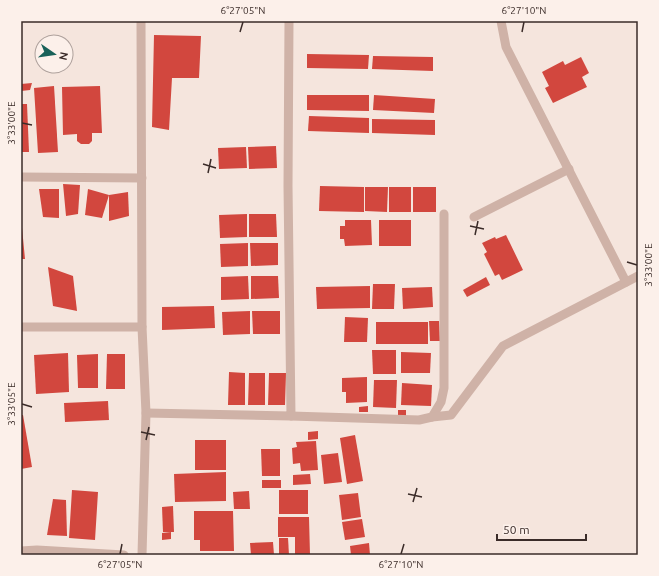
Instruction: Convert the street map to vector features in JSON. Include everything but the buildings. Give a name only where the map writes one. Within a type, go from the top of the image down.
[{"type":"street","points":[[141,21],[142,327],[146,414],[142,555]]},
{"type":"street","points":[[289,21],[288,186],[291,416]]},
{"type":"street","points":[[501,21],[506,47],[626,282]]},
{"type":"street","points":[[474,217],[568,169]]},
{"type":"street","points":[[21,177],[142,178]]},
{"type":"street","points":[[432,417],[441,402],[444,388],[444,214]]},
{"type":"street","points":[[146,414],[418,420],[451,415],[503,346],[638,276]]},
{"type":"street","points":[[21,327],[142,327]]},
{"type":"street","points":[[21,551],[37,550],[124,555]]}]
